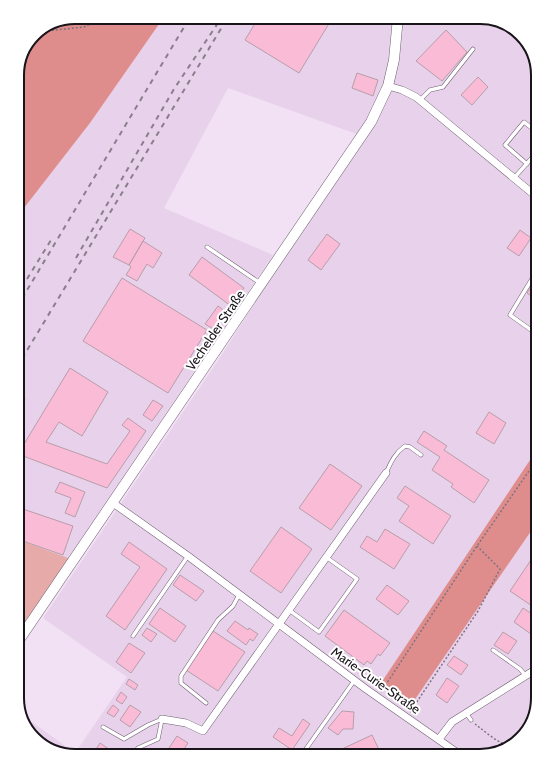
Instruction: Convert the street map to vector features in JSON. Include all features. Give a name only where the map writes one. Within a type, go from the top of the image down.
[{"type":"main road","name":"Vechelder Straße","points":[[24,633],[371,122],[388,86],[394,60],[397,24]]},
{"type":"street","points":[[388,86],[402,90],[420,100],[531,192]]},
{"type":"street","points":[[162,719],[186,723],[203,732],[288,609],[386,473]]},
{"type":"street","name":"Marie-Curie-Straße","points":[[113,503],[188,556],[354,681],[453,749]]},
{"type":"street","points":[[439,739],[452,722],[531,673]]},
{"type":"lane","points":[[420,100],[430,90],[443,87],[473,49]]},
{"type":"lane","points":[[527,164],[505,145],[524,122],[531,128]]},
{"type":"lane","points":[[514,178],[531,159]]},
{"type":"lane","points":[[207,247],[261,284]]},
{"type":"lane","points":[[531,280],[510,315],[531,330]]},
{"type":"lane","points":[[386,473],[397,452],[405,446],[410,447],[422,455]]},
{"type":"lane","points":[[133,636],[188,556]]},
{"type":"lane","points":[[288,609],[319,632],[357,579],[326,556]]},
{"type":"lane","points":[[206,703],[181,683],[181,676],[218,620],[232,606],[239,595]]},
{"type":"lane","points":[[493,650],[520,669],[526,676]]},
{"type":"lane","points":[[306,749],[354,681]]},
{"type":"lane","points":[[466,713],[471,720]]},
{"type":"lane","points":[[103,727],[124,739],[148,725],[162,719]]},
{"type":"lane","points":[[137,749],[158,739],[162,719]]},
{"type":"path","points":[[51,30],[84,27],[90,24]]},
{"type":"path","points":[[378,697],[477,546],[531,468]]},
{"type":"path","points":[[407,717],[478,611],[500,569],[477,546]]},
{"type":"path","points":[[471,720],[502,744]]},
{"type":"shaded area","points":[[159,24],[484,24],[506,31],[521,44],[527,55],[531,68],[531,705],[524,724],[511,739],[500,745],[487,749],[78,749],[127,677],[43,618],[217,362],[362,136],[228,88],[164,208],[273,255],[68,558],[24,542],[24,208],[90,123]]},
{"type":"shaded area","points":[[159,24],[90,123],[24,208],[24,71],[29,52],[34,44],[41,37],[55,28],[65,25]]},
{"type":"shaded area","points":[[531,458],[531,531],[409,708],[379,686]]},
{"type":"shaded area","points":[[24,542],[68,558],[70,565],[24,626]]},
{"type":"shaded area","points":[[29,720],[69,749],[52,744],[37,732]]},
{"type":"building","points":[[255,24],[329,24],[299,73],[245,40]]},
{"type":"building","points":[[446,30],[467,52],[442,81],[416,61]]},
{"type":"building","points":[[357,73],[378,80],[373,96],[352,88]]},
{"type":"building","points":[[478,77],[488,87],[472,105],[461,95]]},
{"type":"building","points":[[130,229],[145,238],[129,265],[113,257]]},
{"type":"building","points":[[520,230],[531,238],[519,256],[507,248]]},
{"type":"building","points":[[327,234],[340,244],[321,270],[308,260]]},
{"type":"building","points":[[143,241],[162,253],[153,268],[147,264],[137,281],[126,275],[131,267],[129,265]]},
{"type":"building","points":[[202,257],[244,288],[231,306],[189,275]]},
{"type":"building","points":[[122,278],[207,330],[168,393],[83,341]]},
{"type":"building","points":[[531,287],[531,296],[527,293]]},
{"type":"building","points":[[218,306],[227,313],[215,330],[205,324]]},
{"type":"building","points":[[70,368],[108,392],[82,436],[59,422],[46,442],[107,464],[130,431],[122,425],[128,418],[146,431],[107,488],[24,456],[24,444]]},
{"type":"building","points":[[153,400],[163,406],[152,421],[143,415]]},
{"type":"building","points":[[489,412],[506,423],[494,444],[476,433]]},
{"type":"building","points":[[424,431],[447,446],[444,450],[489,480],[474,503],[451,487],[453,484],[432,470],[440,457],[417,442]]},
{"type":"building","points":[[330,464],[362,486],[331,530],[299,508]]},
{"type":"building","points":[[60,482],[85,492],[75,517],[65,513],[71,498],[55,492]]},
{"type":"building","points":[[405,486],[451,516],[433,544],[399,521],[409,506],[397,498]]},
{"type":"building","points":[[24,509],[73,526],[63,555],[24,541]]},
{"type":"building","points":[[281,527],[312,549],[281,593],[250,571]]},
{"type":"building","points":[[385,529],[410,544],[394,569],[360,547],[367,536],[377,542]]},
{"type":"building","points":[[129,542],[167,569],[125,630],[106,616],[140,567],[121,554]]},
{"type":"building","points":[[531,560],[531,605],[510,591]]},
{"type":"building","points":[[180,575],[204,591],[196,601],[173,585]]},
{"type":"building","points":[[387,585],[409,601],[398,615],[376,599]]},
{"type":"building","points":[[160,608],[186,626],[175,642],[149,624]]},
{"type":"building","points":[[523,608],[531,613],[531,634],[514,622]]},
{"type":"building","points":[[344,610],[390,643],[380,656],[378,654],[371,664],[367,661],[364,665],[325,636]]},
{"type":"building","points":[[235,621],[248,630],[249,628],[258,634],[253,641],[250,639],[246,645],[227,631]]},
{"type":"building","points":[[147,628],[157,634],[151,642],[142,635]]},
{"type":"building","points":[[213,631],[245,652],[218,691],[186,670]]},
{"type":"building","points":[[503,632],[517,641],[508,654],[494,645]]},
{"type":"building","points":[[129,643],[145,653],[131,673],[116,662]]},
{"type":"building","points":[[454,656],[468,665],[461,675],[447,665]]},
{"type":"building","points":[[447,678],[459,686],[447,703],[436,695]]},
{"type":"building","points":[[129,679],[138,685],[135,690],[126,684]]},
{"type":"building","points":[[121,692],[127,697],[122,704],[116,700]]},
{"type":"building","points":[[113,705],[119,710],[114,717],[107,713]]},
{"type":"building","points":[[130,705],[141,712],[130,727],[120,720]]},
{"type":"building","points":[[342,711],[354,712],[353,729],[343,729],[338,735],[328,728]]},
{"type":"building","points":[[303,719],[310,724],[293,749],[273,737],[279,728],[292,736]]},
{"type":"building","points":[[372,735],[379,749],[342,749]]},
{"type":"building","points":[[177,736],[188,743],[184,749],[169,748]]},
{"type":"building","points":[[100,743],[109,749],[96,749]]},
{"type":"railway","points":[[24,295],[186,24]]},
{"type":"railway","points":[[76,258],[174,89],[217,24]]},
{"type":"railway","points":[[24,355],[224,24]]},
{"type":"railway","points":[[27,279],[51,240]]}]
